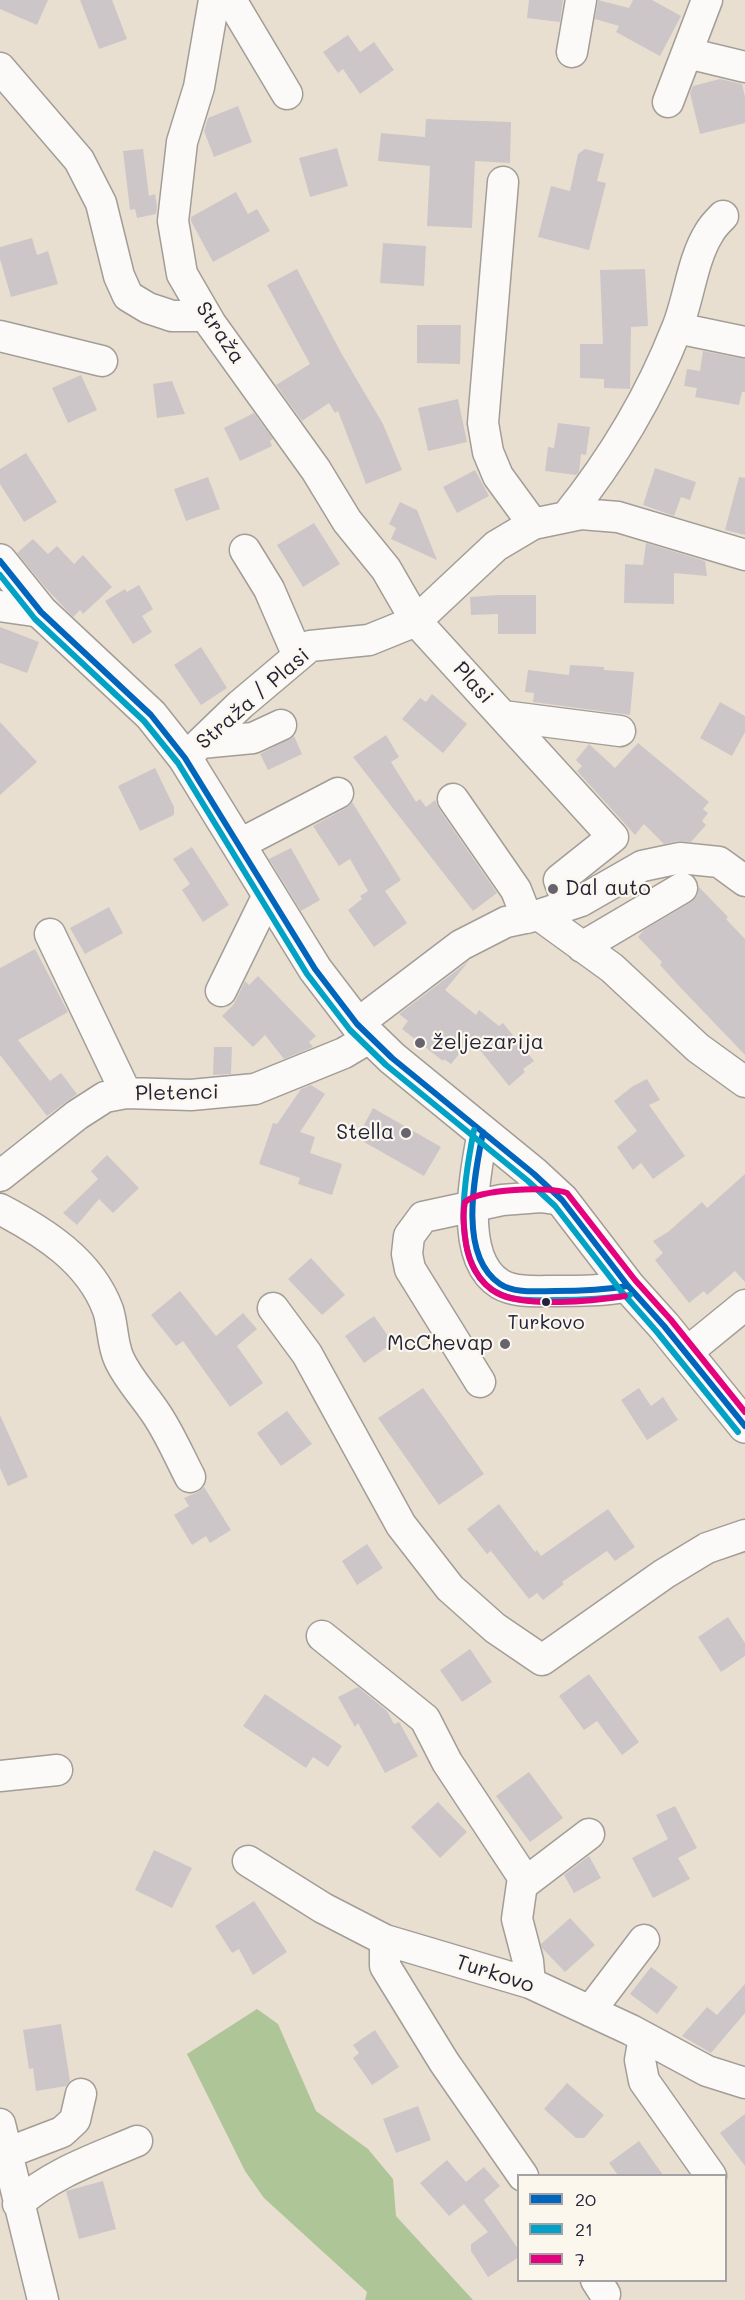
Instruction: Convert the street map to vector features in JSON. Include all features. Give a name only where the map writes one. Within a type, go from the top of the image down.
[{"type":"main road","points":[[0,561],[41,612],[193,750],[238,845],[268,895],[315,969],[363,1031],[436,1096],[534,1174],[562,1200],[628,1286],[745,1426]]},
{"type":"street","name":"Straža","points":[[214,0],[199,87],[182,142],[173,221],[182,274],[206,316],[316,471],[346,521],[386,569],[416,621]]},
{"type":"street","points":[[228,0],[234,5],[287,94]]},
{"type":"street","points":[[572,52],[581,0]]},
{"type":"street","points":[[668,102],[707,0]]},
{"type":"street","points":[[687,53],[745,67]]},
{"type":"street","points":[[0,68],[79,160],[101,203],[119,276],[128,296],[148,308],[172,316],[206,316]]},
{"type":"street","points":[[503,182],[483,423],[488,452],[498,476],[533,524]]},
{"type":"street","points":[[566,517],[596,480],[650,390],[677,328],[698,256],[708,233],[723,216]]},
{"type":"street","points":[[677,328],[745,342]]},
{"type":"street","points":[[0,336],[102,361]]},
{"type":"street","name":"Straža / Plasi","points":[[193,750],[240,705],[310,646],[369,640],[416,621],[496,546],[533,524],[581,514],[618,517],[745,555]]},
{"type":"street","points":[[245,550],[269,589],[298,656]]},
{"type":"street","points":[[0,606],[41,612]]},
{"type":"street","name":"Plasi","points":[[416,621],[614,837],[560,880],[568,905]]},
{"type":"street","points":[[503,716],[620,731]]},
{"type":"street","points":[[193,750],[253,738],[281,724]]},
{"type":"street","points":[[238,845],[338,793]]},
{"type":"street","points":[[453,799],[533,917],[612,968],[698,1048],[745,1082]]},
{"type":"street","name":"Pletenci","points":[[0,1176],[77,1115],[105,1097],[126,1094],[191,1095],[255,1089],[345,1053],[363,1031],[461,945],[506,922],[533,917],[581,901],[642,866],[680,858],[719,862],[745,881]]},
{"type":"street","points":[[582,947],[682,888]]},
{"type":"street","points":[[221,991],[268,895]]},
{"type":"street","points":[[50,934],[126,1094]]},
{"type":"street","points":[[483,1132],[473,1207],[478,1257],[484,1269],[502,1285],[512,1288],[590,1291],[628,1286]]},
{"type":"street","points":[[480,1382],[410,1269],[407,1254],[410,1236],[423,1217],[453,1209],[525,1198],[562,1200]]},
{"type":"street","points":[[0,1209],[33,1226],[62,1247],[93,1278],[108,1310],[118,1358],[135,1387],[155,1412],[190,1477]]},
{"type":"street","points":[[686,1353],[745,1305]]},
{"type":"street","points":[[273,1308],[307,1354],[408,1534],[450,1588],[495,1628],[542,1660],[664,1574],[706,1548],[745,1535]]},
{"type":"street","points":[[322,1636],[425,1719],[447,1762],[523,1877],[517,1919],[528,1961],[530,1983]]},
{"type":"street","points":[[0,1776],[57,1770]]},
{"type":"street","points":[[522,1885],[589,1834]]},
{"type":"street","name":"Turkovo","points":[[248,1861],[323,1908],[385,1940],[530,1983],[644,2037],[707,2071],[745,2083]]},
{"type":"street","points":[[385,1940],[385,1966],[444,2062],[522,2174]]},
{"type":"street","points":[[590,2011],[644,1940]]},
{"type":"street","points":[[644,2037],[640,2060],[644,2081],[710,2174]]},
{"type":"street","points":[[43,2300],[3,2140],[62,2132],[75,2120],[81,2094]]},
{"type":"street","points":[[18,2204],[37,2187],[56,2176],[137,2141]]},
{"type":"green space","points":[[257,2009],[278,2024],[316,2111],[368,2149],[393,2179],[396,2216],[473,2300],[365,2300],[367,2292],[264,2198],[245,2171],[187,2054]]},
{"type":"building","points":[[0,0],[48,0],[37,25],[0,9]]},
{"type":"building","points":[[80,0],[112,0],[127,39],[99,49]]},
{"type":"building","points":[[529,0],[563,0],[560,22],[527,18]]},
{"type":"building","points":[[598,0],[629,8],[633,0],[652,0],[681,16],[660,56],[616,32],[619,26],[595,19]]},
{"type":"building","points":[[348,35],[360,52],[374,42],[394,70],[360,94],[343,69],[338,73],[323,52]]},
{"type":"building","points":[[720,79],[742,84],[745,97],[745,123],[700,134],[690,93],[693,86]]},
{"type":"building","points":[[238,106],[252,142],[214,157],[204,131],[208,118]]},
{"type":"building","points":[[426,119],[511,122],[510,163],[475,161],[472,228],[427,226],[430,166],[378,161],[381,133],[425,137]]},
{"type":"building","points":[[337,148],[348,186],[310,197],[299,158]]},
{"type":"building","points":[[143,149],[149,196],[155,194],[157,206],[156,214],[137,218],[135,209],[130,210],[123,151]]},
{"type":"building","points":[[585,149],[604,154],[597,181],[606,183],[589,250],[538,237],[551,186],[570,191],[578,154]]},
{"type":"building","points":[[236,192],[248,214],[257,209],[270,231],[213,262],[191,217]]},
{"type":"building","points":[[32,238],[37,255],[48,251],[58,284],[11,297],[0,259],[0,247]]},
{"type":"building","points":[[383,243],[426,246],[424,286],[380,283]]},
{"type":"building","points":[[297,269],[340,351],[383,424],[402,470],[366,484],[338,411],[335,413],[329,403],[302,421],[276,385],[310,364],[267,285]]},
{"type":"building","points":[[645,269],[648,326],[631,327],[630,389],[604,388],[604,379],[580,378],[580,344],[603,344],[600,270]]},
{"type":"building","points":[[417,325],[461,325],[460,364],[417,363]]},
{"type":"building","points":[[703,351],[745,359],[745,392],[742,392],[739,405],[695,397],[697,388],[684,386],[687,369],[700,371]]},
{"type":"building","points":[[81,375],[97,410],[68,423],[52,388]]},
{"type":"building","points":[[172,381],[185,414],[157,418],[153,384]]},
{"type":"building","points":[[458,399],[467,442],[428,451],[418,408]]},
{"type":"building","points":[[254,413],[273,439],[270,441],[272,446],[240,461],[224,428]]},
{"type":"building","points":[[558,423],[590,427],[586,455],[581,454],[579,472],[576,475],[545,471],[548,447],[554,448]]},
{"type":"building","points":[[26,453],[57,502],[24,522],[0,484],[0,469]]},
{"type":"building","points":[[655,468],[696,482],[690,500],[681,497],[674,516],[643,505]]},
{"type":"building","points":[[475,470],[489,496],[457,513],[443,487]]},
{"type":"building","points":[[208,477],[220,509],[186,521],[174,489]]},
{"type":"building","points":[[739,477],[745,478],[745,535],[725,530]]},
{"type":"building","points":[[400,502],[417,510],[437,560],[391,539],[396,528],[389,524]]},
{"type":"building","points":[[314,523],[340,564],[303,587],[277,545]]},
{"type":"building","points":[[33,539],[48,554],[57,546],[74,564],[83,555],[112,587],[83,614],[80,610],[73,617],[17,553]]},
{"type":"building","points":[[646,543],[705,561],[707,576],[674,573],[674,604],[624,603],[625,564],[643,565]]},
{"type":"building","points":[[139,585],[153,609],[142,616],[152,632],[133,644],[105,601],[125,589],[127,592]]},
{"type":"building","points":[[536,595],[536,634],[498,634],[498,614],[471,615],[470,597]]},
{"type":"building","points":[[0,627],[39,642],[27,673],[0,663]]},
{"type":"building","points":[[201,647],[227,688],[201,705],[174,665]]},
{"type":"building","points":[[570,665],[634,672],[630,715],[533,702],[534,693],[525,692],[528,670],[569,675]]},
{"type":"building","points":[[432,694],[467,724],[443,753],[402,719],[420,698],[426,702]]},
{"type":"building","points":[[720,702],[745,716],[745,732],[732,756],[700,738]]},
{"type":"building","points":[[0,722],[37,762],[0,795]]},
{"type":"building","points":[[386,735],[399,757],[391,762],[416,802],[420,799],[426,807],[435,800],[497,893],[473,911],[353,757]]},
{"type":"building","points":[[294,736],[302,754],[268,770],[260,754]]},
{"type":"building","points":[[638,743],[709,802],[703,809],[708,813],[702,821],[706,825],[691,842],[677,841],[664,844],[644,824],[635,835],[577,771],[582,766],[576,760],[589,744],[615,768]]},
{"type":"building","points":[[155,768],[174,807],[174,815],[140,831],[118,786]]},
{"type":"building","points":[[352,802],[401,880],[385,891],[407,923],[374,947],[348,910],[362,899],[360,896],[368,891],[350,859],[339,866],[313,826],[346,808]]},
{"type":"building","points":[[192,847],[229,905],[203,922],[182,890],[190,884],[173,859]]},
{"type":"building","points":[[291,848],[320,900],[301,911],[269,859]]},
{"type":"building","points":[[699,887],[728,917],[726,919],[745,939],[745,1055],[679,986],[660,965],[662,962],[638,937],[644,930],[691,902],[697,896]]},
{"type":"building","points":[[109,907],[123,933],[85,954],[70,928]]},
{"type":"building","points":[[35,949],[68,1012],[18,1040],[50,1081],[61,1073],[77,1094],[47,1116],[0,1055],[0,968]]},
{"type":"building","points":[[469,961],[445,990],[476,1015],[479,1010],[499,1026],[503,1023],[534,1061],[523,1069],[525,1072],[509,1086],[471,1039],[451,1064],[444,1059],[443,1061],[402,1029],[408,1021],[399,1014]]},
{"type":"building","points":[[258,976],[316,1036],[309,1042],[313,1047],[284,1059],[265,1035],[253,1047],[222,1016],[234,1004],[245,981],[249,985]]},
{"type":"building","points":[[214,1047],[232,1047],[231,1074],[213,1075]]},
{"type":"building","points":[[647,1079],[660,1100],[649,1105],[685,1156],[653,1179],[641,1163],[633,1170],[617,1147],[637,1131],[614,1101],[633,1086]]},
{"type":"building","points":[[311,1085],[325,1094],[300,1132],[315,1137],[310,1153],[342,1164],[332,1195],[298,1184],[300,1178],[259,1164],[273,1123],[277,1124],[301,1089]]},
{"type":"building","points":[[373,1108],[441,1147],[424,1176],[357,1138]]},
{"type":"building","points":[[107,1155],[139,1188],[113,1213],[99,1199],[77,1225],[63,1213],[98,1179],[91,1171]]},
{"type":"building","points":[[745,1174],[745,1282],[735,1271],[707,1295],[704,1291],[689,1303],[655,1260],[663,1253],[653,1241],[668,1232],[702,1202],[707,1208]]},
{"type":"building","points":[[311,1258],[345,1295],[322,1315],[288,1279]]},
{"type":"building","points":[[180,1291],[216,1336],[243,1313],[257,1329],[237,1346],[263,1383],[230,1407],[183,1341],[176,1346],[151,1315]]},
{"type":"building","points":[[374,1316],[393,1343],[364,1363],[345,1336]]},
{"type":"building","points":[[423,1388],[484,1474],[439,1505],[378,1418]]},
{"type":"building","points":[[639,1388],[651,1406],[663,1397],[678,1420],[647,1440],[621,1400]]},
{"type":"building","points":[[287,1411],[312,1444],[281,1466],[257,1433]]},
{"type":"building","points":[[0,1415],[28,1477],[8,1486],[0,1468]]},
{"type":"building","points":[[204,1487],[231,1530],[210,1543],[206,1536],[192,1545],[174,1515],[189,1506],[184,1498]]},
{"type":"building","points":[[499,1504],[535,1552],[537,1550],[541,1556],[608,1509],[635,1547],[615,1561],[607,1551],[562,1582],[564,1584],[543,1600],[537,1593],[529,1599],[491,1551],[487,1554],[467,1529]]},
{"type":"building","points":[[367,1544],[383,1568],[357,1585],[342,1561]]},
{"type":"building","points":[[728,1617],[745,1643],[745,1656],[721,1672],[698,1637]]},
{"type":"building","points":[[470,1649],[492,1682],[462,1702],[440,1670]]},
{"type":"building","points":[[589,1674],[639,1742],[622,1755],[597,1721],[584,1730],[559,1696]]},
{"type":"building","points":[[358,1687],[387,1711],[394,1724],[399,1722],[418,1756],[385,1773],[358,1723],[355,1727],[338,1697]]},
{"type":"building","points":[[265,1694],[342,1746],[328,1767],[313,1757],[306,1768],[243,1726]]},
{"type":"building","points":[[529,1772],[563,1818],[530,1842],[496,1796]]},
{"type":"building","points":[[438,1802],[467,1832],[440,1858],[411,1827]]},
{"type":"building","points":[[675,1806],[697,1848],[678,1858],[690,1879],[653,1898],[632,1858],[668,1839],[656,1815]]},
{"type":"building","points":[[154,1850],[192,1868],[172,1908],[135,1890]]},
{"type":"building","points":[[589,1856],[601,1878],[574,1893],[564,1875]]},
{"type":"building","points":[[254,1901],[287,1952],[253,1975],[239,1949],[232,1953],[215,1926]]},
{"type":"building","points":[[570,1918],[595,1945],[565,1972],[542,1948],[541,1944]]},
{"type":"building","points":[[651,1967],[678,1987],[657,2014],[630,1994]]},
{"type":"building","points":[[745,1984],[745,2013],[711,2053],[682,2036],[707,2007],[717,2015]]},
{"type":"building","points":[[61,2024],[70,2081],[66,2086],[36,2091],[33,2068],[29,2069],[23,2030]]},
{"type":"building","points":[[375,2030],[399,2067],[372,2085],[353,2058],[359,2053],[353,2045]]},
{"type":"building","points":[[567,2083],[604,2115],[584,2138],[576,2138],[544,2109]]},
{"type":"building","points":[[418,2106],[431,2140],[396,2153],[383,2119]]},
{"type":"building","points":[[745,2114],[745,2166],[720,2133]]},
{"type":"building","points":[[639,2141],[662,2174],[617,2174],[609,2163]]},
{"type":"building","points":[[447,2160],[466,2182],[484,2167],[500,2186],[484,2200],[517,2247],[517,2258],[488,2277],[471,2251],[471,2244],[488,2232],[464,2204],[449,2216],[420,2183]]},
{"type":"building","points":[[103,2181],[116,2229],[79,2239],[66,2191]]},
{"type":"transit line","name":"20","points":[[0,561],[41,612],[151,715],[185,758],[315,969],[357,1024],[392,1058],[534,1174],[562,1200],[628,1286],[664,1326],[745,1426]]},
{"type":"transit line","name":"21","points":[[0,575],[35,619],[144,721],[178,763],[307,974],[350,1030],[386,1065],[528,1181],[555,1206],[621,1291],[738,1432]]},
{"type":"transit line","name":"21","points":[[474,1130],[464,1196],[464,1221],[466,1245],[473,1266],[484,1283],[502,1295],[522,1300],[584,1299],[630,1295]]},
{"type":"transit line","name":"20","points":[[483,1132],[476,1169],[472,1213],[478,1254],[487,1271],[500,1284],[520,1291],[582,1290],[628,1286]]},
{"type":"transit line","name":"7","points":[[625,1296],[595,1300],[541,1302],[509,1298],[497,1293],[480,1278],[470,1258],[464,1228],[465,1202],[484,1194],[514,1190],[531,1189],[567,1193],[635,1280],[671,1320],[745,1412]]},
{"type":"place","name":"Dal auto","points":[[553,889]]},
{"type":"place","name":"željezarija","points":[[420,1043]]},
{"type":"place","name":"Stella","points":[[406,1133]]},
{"type":"place","name":"Turkovo","points":[[546,1302]]},
{"type":"place","name":"McChevap","points":[[505,1344]]}]
